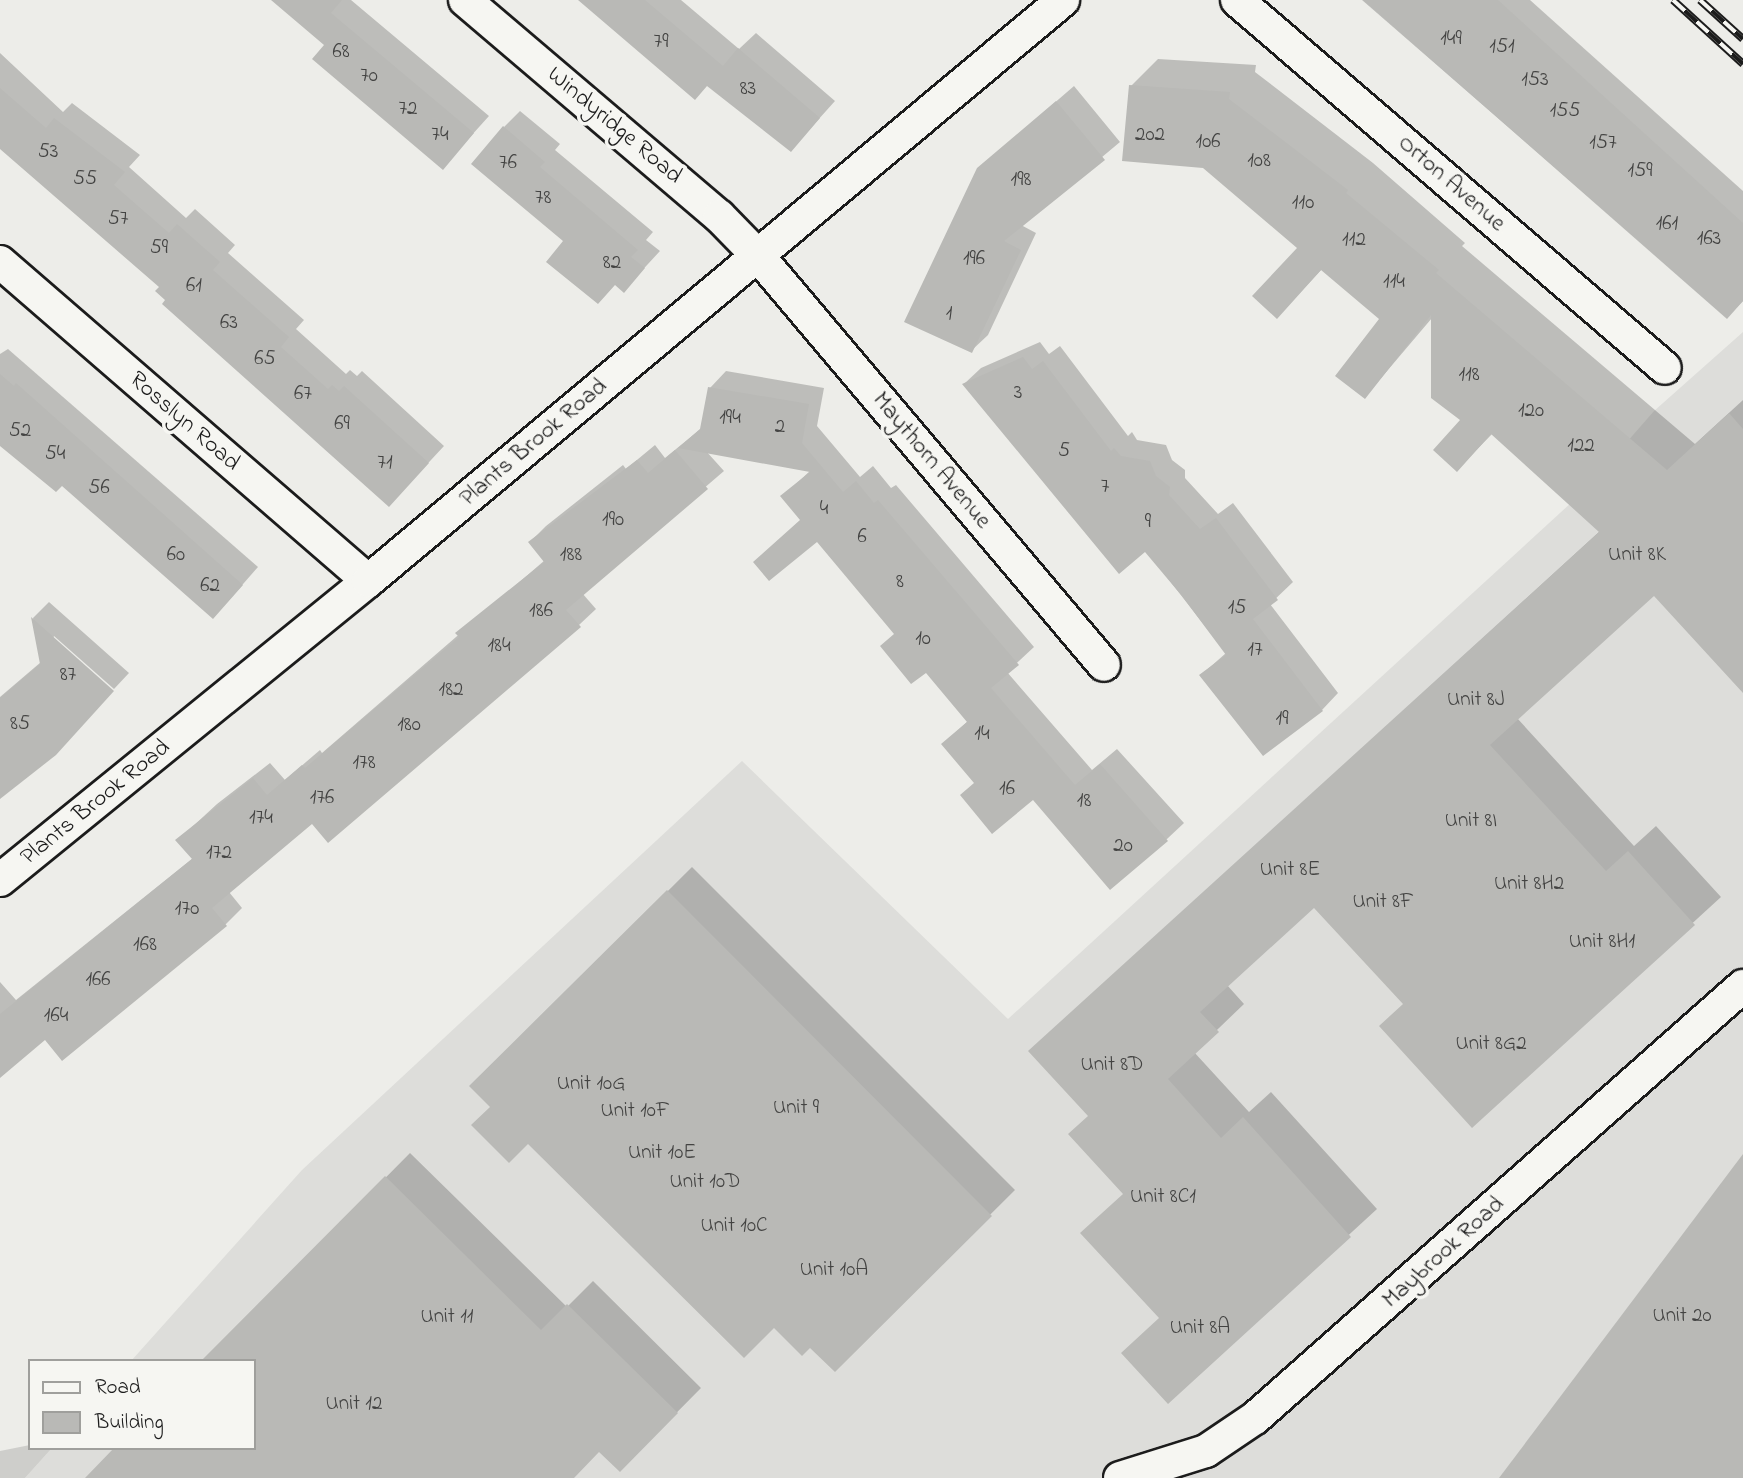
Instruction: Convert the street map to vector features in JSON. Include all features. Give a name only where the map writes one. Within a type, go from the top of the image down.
[{"type":"street","name":"Windyridge Road","points":[[465,0],[719,216],[759,257]]},
{"type":"street","name":"Plants Brook Road","points":[[0,880],[368,581],[759,257],[1063,0]]},
{"type":"street","name":"Orton Avenue","points":[[1237,0],[1665,368]]},
{"type":"street","name":"Maythorn Avenue","points":[[759,257],[1104,665]]},
{"type":"street","name":"Rosslyn Road","points":[[0,262],[368,581]]},
{"type":"street","name":"Maybrook Road","points":[[1120,1478],[1206,1451],[1255,1418],[1743,986]]},
{"type":"shaded area","points":[[1743,332],[1743,1478],[25,1478],[50,1450],[256,1450],[256,1359],[133,1359],[302,1170],[742,761],[1008,1019],[1584,491],[1654,411]]},
{"type":"shaded area","points":[[28,1445],[28,1450],[50,1450],[25,1478],[0,1478],[0,1451]]},
{"type":"building","points":[[271,0],[342,0],[331,13],[474,133],[443,170],[312,59],[324,45]]},
{"type":"building","points":[[578,0],[645,0],[723,66],[738,48],[820,118],[791,152],[707,86],[695,100]]},
{"type":"building","points":[[1363,0],[1498,0],[1743,223],[1743,301],[1727,319]]},
{"type":"building","points":[[1129,85],[1230,92],[1229,99],[1348,190],[1346,193],[1439,270],[1436,273],[1667,470],[1729,413],[1743,429],[1743,693],[1654,596],[1490,745],[1606,871],[1628,851],[1695,925],[1472,1128],[1379,1026],[1403,1004],[1314,908],[1200,1012],[1219,1032],[1168,1079],[1221,1138],[1243,1117],[1351,1237],[1168,1404],[1121,1353],[1159,1318],[1080,1233],[1123,1194],[1068,1134],[1088,1116],[1028,1051],[1599,532],[1491,434],[1457,472],[1433,450],[1460,420],[1431,398],[1431,315],[1365,399],[1335,376],[1379,319],[1321,270],[1277,319],[1252,296],[1297,248],[1203,168],[1122,161]]},
{"type":"building","points":[[0,88],[46,128],[54,118],[125,172],[114,185],[169,233],[177,224],[220,262],[213,270],[289,337],[281,347],[328,389],[332,385],[339,391],[344,386],[429,463],[389,507],[162,304],[165,300],[155,291],[159,287],[0,149]]},
{"type":"building","points":[[1056,101],[1105,160],[1004,241],[1021,250],[972,353],[904,322],[977,168]]},
{"type":"building","points":[[503,126],[545,162],[540,167],[638,250],[631,257],[645,268],[624,293],[615,285],[598,304],[546,262],[563,241],[471,164]]},
{"type":"building","points":[[1023,357],[1032,369],[1043,361],[1111,451],[1114,448],[1121,456],[1150,461],[1156,476],[1170,487],[1169,495],[1200,529],[1216,518],[1278,600],[1253,619],[1323,711],[1263,756],[1199,675],[1226,655],[1182,596],[1145,552],[1119,574],[962,384]]},
{"type":"building","points":[[0,374],[14,386],[16,383],[243,585],[213,619],[62,486],[56,492],[0,446]]},
{"type":"building","points":[[708,387],[809,404],[802,443],[843,492],[856,481],[874,503],[878,500],[1019,665],[991,688],[1075,785],[1100,764],[1168,841],[1110,890],[1033,800],[992,834],[960,795],[974,783],[941,744],[967,722],[926,673],[911,684],[880,646],[894,634],[817,542],[769,581],[753,562],[800,520],[780,496],[810,472],[678,448],[700,429]]},
{"type":"building","points":[[675,450],[708,489],[566,610],[581,627],[328,843],[312,824],[212,908],[227,926],[62,1061],[45,1040],[0,1078],[0,1014],[192,859],[175,840],[253,778],[267,795],[302,765],[305,768],[459,637],[455,633],[544,562],[528,542],[637,460],[648,473]]},
{"type":"building","points":[[31,617],[114,691],[56,755],[0,799],[0,698],[40,664]]},
{"type":"building","points":[[667,890],[992,1216],[835,1372],[810,1348],[802,1356],[774,1328],[744,1358],[528,1144],[509,1163],[471,1125],[490,1107],[469,1086]]},
{"type":"building","points":[[1743,1154],[1743,1478],[1499,1478]]},
{"type":"building","points":[[385,1176],[541,1330],[567,1304],[678,1413],[620,1472],[599,1452],[574,1478],[85,1478],[112,1450],[256,1450],[256,1359],[203,1359]]},
{"type":"railway","points":[[1673,0],[1743,64]]},
{"type":"railway","points":[[1700,0],[1743,39]]}]
